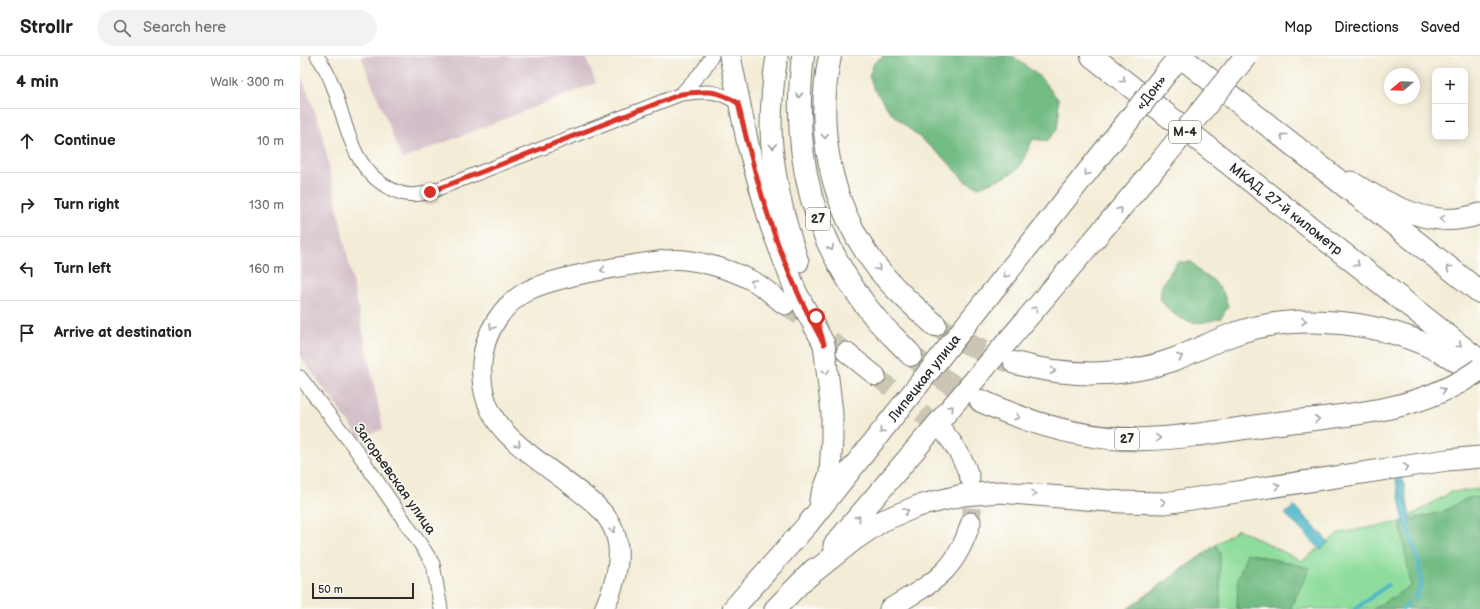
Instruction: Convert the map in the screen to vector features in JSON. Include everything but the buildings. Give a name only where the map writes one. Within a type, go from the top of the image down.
[{"type":"highway","name":"27","points":[[803,56],[799,84],[802,156],[818,219],[838,263],[850,282],[878,320],[911,354]]},
{"type":"highway","points":[[830,56],[825,81],[824,134],[830,167],[850,226],[873,263],[909,302],[935,325]]},
{"type":"highway","name":"МКАД, 27-й километр","points":[[1092,56],[1480,361]]},
{"type":"highway","points":[[1180,56],[1480,292]]},
{"type":"highway","name":"«Дон»","points":[[1116,136],[1180,56]]},
{"type":"highway","name":"М-4","points":[[1156,168],[1246,56]]},
{"type":"highway","points":[[1015,363],[1032,368],[1077,373],[1104,374],[1132,371],[1155,366],[1234,334],[1255,328],[1282,323],[1320,321],[1363,326],[1429,346],[1446,354],[1480,377]]},
{"type":"highway","name":"27","points":[[981,401],[1024,420],[1066,432],[1123,439],[1168,438],[1365,412],[1403,405],[1440,392],[1480,369]]},
{"type":"main road","points":[[730,56],[738,103],[754,168],[771,226],[796,292],[824,344]]},
{"type":"main road","points":[[777,56],[771,107],[771,131],[774,160],[792,243],[824,344],[832,413],[830,474],[821,498],[808,524]]},
{"type":"main road","name":"Липецкая улица","points":[[733,609],[808,524],[1116,136]]},
{"type":"main road","points":[[1313,160],[1372,195],[1418,214],[1440,219],[1460,219],[1480,214]]},
{"type":"main road","points":[[775,609],[805,579],[1156,168]]},
{"type":"main road","points":[[805,579],[854,540],[882,521],[918,506],[963,495],[1000,492],[1122,502],[1165,503],[1447,460],[1480,458]]},
{"type":"street","points":[[317,56],[329,75],[335,90],[357,157],[372,176],[380,183],[398,192],[412,196],[430,192],[681,94],[710,91],[727,96],[738,103]]},
{"type":"street","points":[[681,94],[704,69],[712,56]]},
{"type":"street","points":[[604,609],[613,590],[617,565],[618,547],[614,530],[605,514],[595,503],[524,449],[506,433],[494,418],[486,398],[481,377],[482,356],[488,334],[499,315],[512,302],[528,290],[552,281],[594,271],[669,260],[698,262],[723,268],[754,282],[785,305]]},
{"type":"street","points":[[846,352],[876,376]]},
{"type":"street","name":"Загорьевская улица","points":[[300,378],[354,447],[433,564],[441,609]]},
{"type":"street","points":[[944,432],[964,460],[970,478]]},
{"type":"street","points":[[890,609],[931,584],[945,572],[965,541],[971,522]]},
{"type":"shaded area","points":[[361,56],[585,56],[596,83],[402,159]]},
{"type":"shaded area","points":[[300,73],[321,128],[383,429],[360,438],[300,356]]},
{"type":"green space","points":[[883,56],[1013,56],[1039,76],[1058,99],[1059,114],[1057,130],[1047,141],[1033,139],[1019,168],[1007,176],[979,187],[966,182],[947,161],[891,113],[874,89],[869,76],[874,63]]},
{"type":"green space","points":[[1177,262],[1192,262],[1201,273],[1213,280],[1223,292],[1228,306],[1221,318],[1207,322],[1187,321],[1169,310],[1162,302],[1159,298],[1162,285]]},
{"type":"green space","points":[[1480,489],[1480,609],[1127,609],[1238,529],[1302,561],[1339,533],[1400,522],[1451,492]]},
{"type":"green space","points":[[1470,497],[1480,498],[1480,609],[1373,609],[1411,586],[1400,522],[1442,512]]},
{"type":"green space","points":[[1216,545],[1220,553],[1220,609],[1129,609]]},
{"type":"green space","points":[[1247,553],[1310,568],[1291,606],[1292,609],[1237,609],[1238,579]]},
{"type":"water","points":[[1402,475],[1411,523],[1404,524],[1395,476]]},
{"type":"water","points":[[1294,506],[1329,542],[1321,550],[1285,514]]},
{"type":"waterway","points":[[1407,524],[1421,574],[1420,588],[1414,599]]},
{"type":"waterway","points":[[1355,609],[1388,585]]},
{"type":"waterway","points":[[1403,609],[1408,604]]},
{"type":"tunnel","points":[[785,305],[846,352]]},
{"type":"tunnel","points":[[935,325],[972,346],[1013,363]]},
{"type":"tunnel","points":[[911,355],[944,380],[981,401]]},
{"type":"tunnel","points":[[876,376],[944,432]]},
{"type":"tunnel","points":[[970,479],[973,499],[971,522]]},
{"type":"route","points":[[430,192],[488,168],[681,94],[710,91],[719,93],[738,103],[760,190],[771,226],[796,292],[807,315],[824,344],[816,317]]}]
